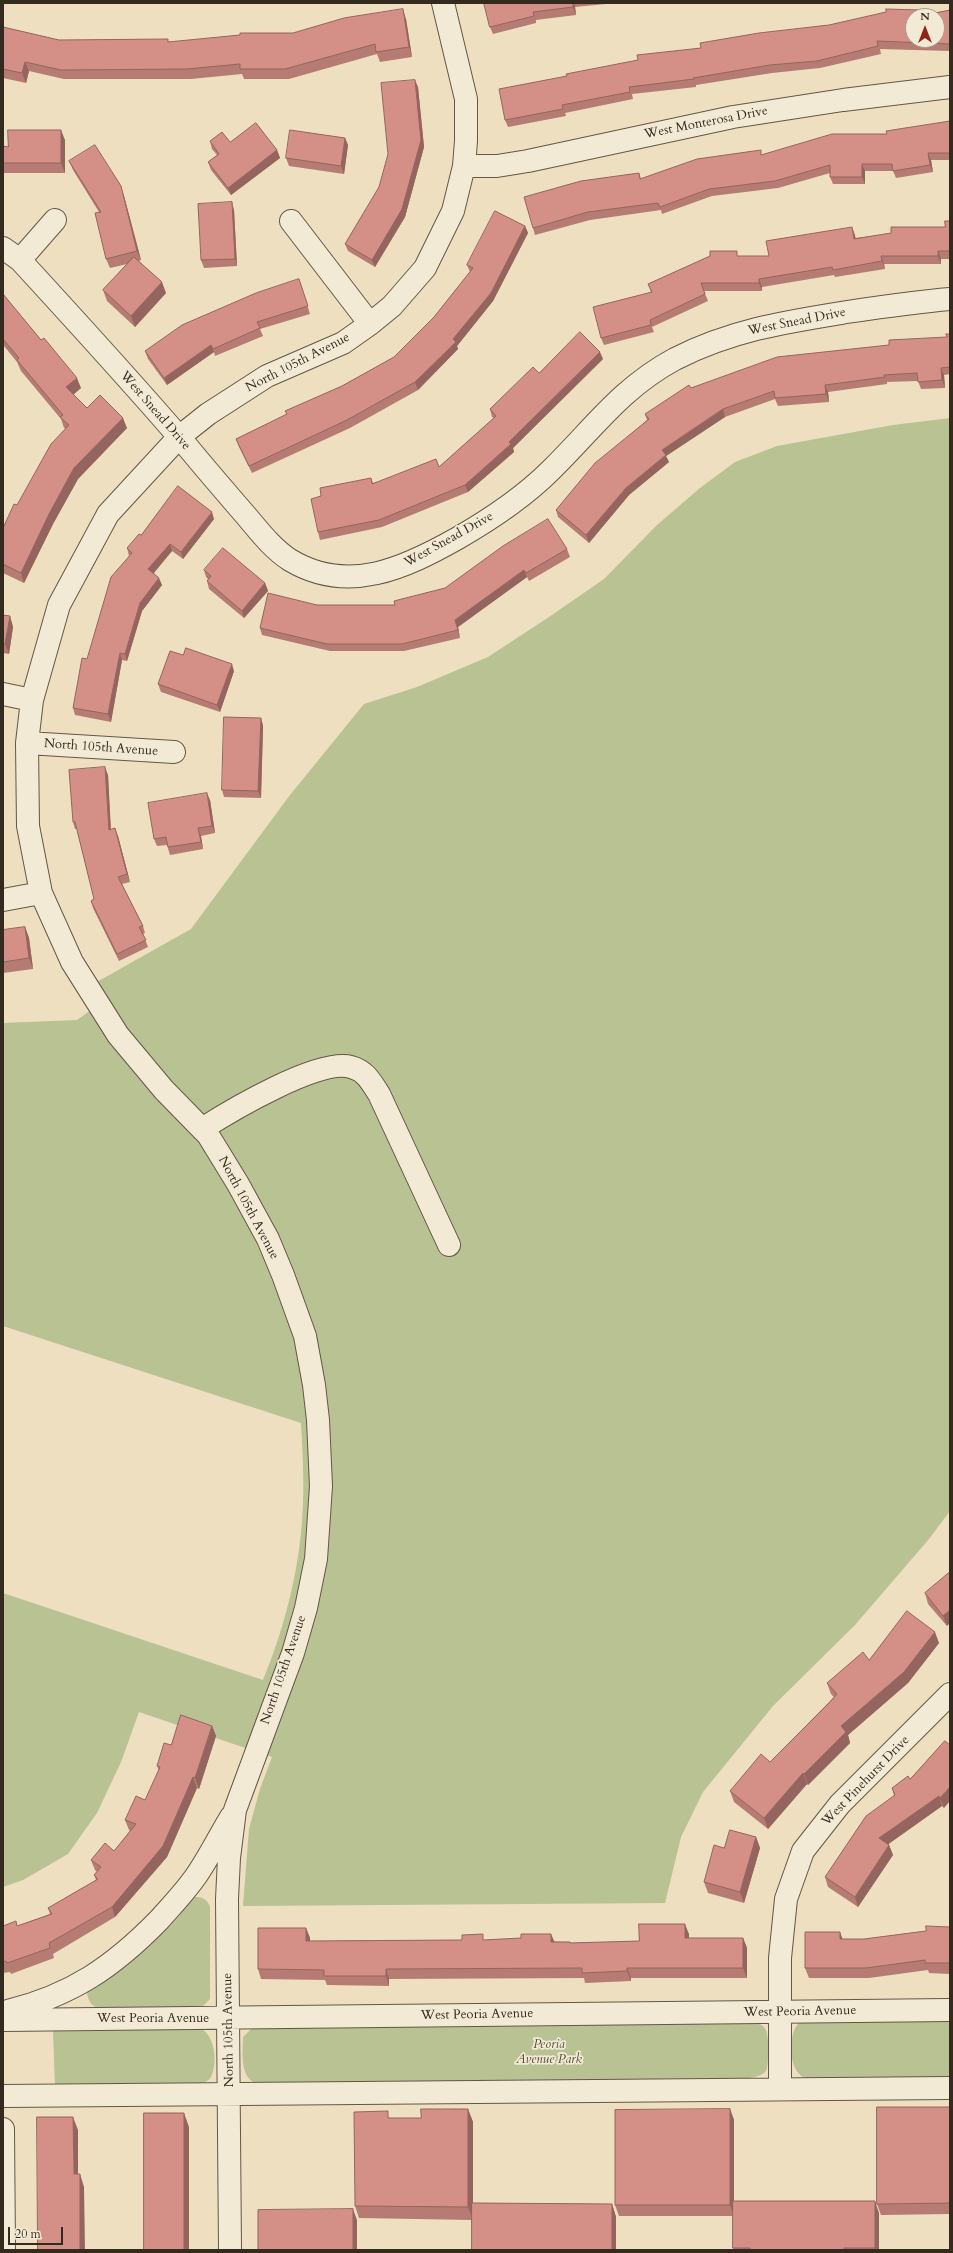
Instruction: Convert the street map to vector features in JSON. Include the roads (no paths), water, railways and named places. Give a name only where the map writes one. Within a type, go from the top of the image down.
[{"type":"street","name":"North 105th Avenue","points":[[3,2012],[37,2004],[65,1992],[103,1971],[133,1947],[168,1910],[199,1871],[235,1810],[293,1653],[306,1608],[318,1540],[321,1486],[320,1447],[316,1399],[304,1336],[283,1275],[268,1239],[238,1184],[202,1129],[164,1090],[118,1035],[72,962],[41,893],[28,826],[27,743],[32,700],[59,605],[108,514],[179,437],[227,400],[267,376],[342,343],[370,324],[392,306],[425,268],[453,211],[464,166],[466,99],[442,3]]},
{"type":"street","name":"West Monterosa Drive","points":[[464,166],[497,166],[528,161],[726,118],[843,100],[950,87]]},
{"type":"street","name":"West Snead Drive","points":[[55,220],[12,254],[179,437],[269,542],[287,558],[308,570],[331,576],[354,577],[400,567],[428,554],[475,528],[518,499],[550,471],[613,403],[641,380],[676,359],[716,341],[757,327],[950,299]]},
{"type":"street","points":[[291,221],[370,324]]},
{"type":"street","points":[[3,694],[32,700]]},
{"type":"street","name":"North 105th Avenue","points":[[27,743],[174,752]]},
{"type":"street","points":[[3,900],[41,893]]},
{"type":"street","points":[[202,1129],[230,1111],[301,1077],[333,1067],[350,1067],[361,1071],[369,1077],[379,1094],[449,1245]]},
{"type":"street","name":"West Pinehurst Drive","points":[[780,2089],[780,1958],[786,1899],[803,1851],[840,1804],[948,1700]]},
{"type":"street","name":"North 105th Avenue","points":[[230,2250],[230,2093],[227,1899],[229,1858],[235,1810]]},
{"type":"street","name":"West Peoria Avenue","points":[[3,2020],[950,2010]]},
{"type":"street","points":[[3,2096],[950,2088]]},
{"type":"street","points":[[3,2129],[4,2250]]},
{"type":"park label","name":"Peoria Avenue Park","points":[[549,2052]]}]
